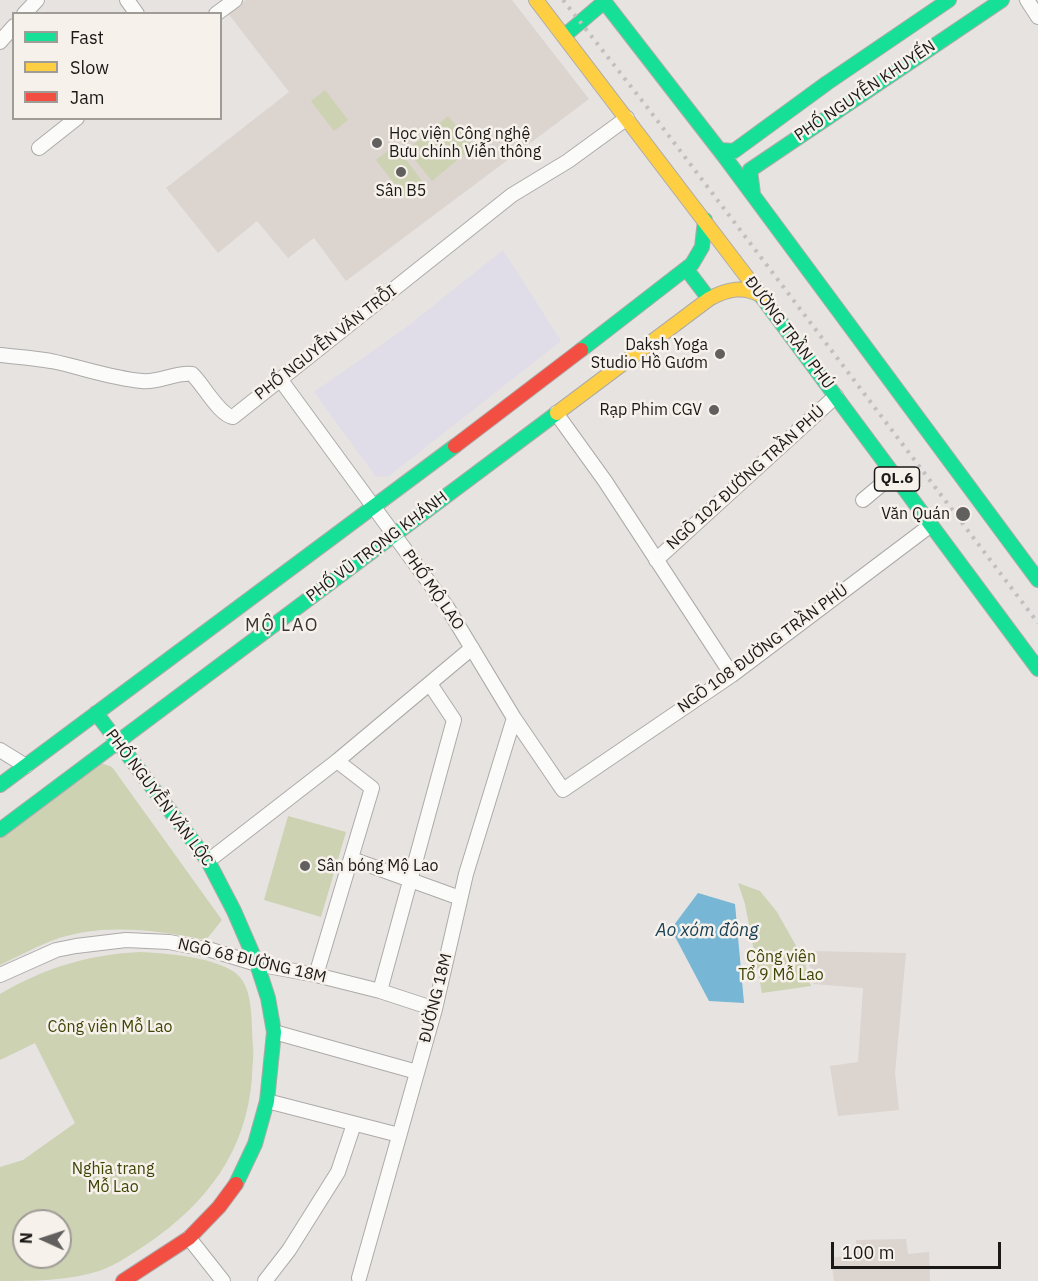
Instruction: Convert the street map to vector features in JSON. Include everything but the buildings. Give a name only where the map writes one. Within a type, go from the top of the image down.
[{"type":"main road","name":"ĐƯỜNG TRẦN PHÚ","points":[[536,0],[705,220],[931,525],[1036,662]]},
{"type":"main road","name":"PHỐ NGUYỄN KHUYẾN","points":[[720,150],[734,151],[827,82],[949,0]]},
{"type":"main road","name":"PHỐ NGUYỄN KHUYẾN","points":[[753,195],[750,170],[1002,0]]},
{"type":"main road","points":[[564,36],[604,1],[720,150],[1038,580]]},
{"type":"main road","points":[[752,138],[768,157]]},
{"type":"main road","name":"PHỐ VŨ TRỌNG KHÁNH","points":[[0,785],[432,464],[687,270],[697,261],[704,244],[705,220]]},
{"type":"main road","points":[[687,270],[709,299]]},
{"type":"main road","name":"PHỐ VŨ TRỌNG KHÁNH","points":[[0,830],[709,299],[719,293],[742,289],[754,290],[762,296]]},
{"type":"main road","name":"PHỐ NGUYỄN VĂN LỘC","points":[[96,713],[208,861],[234,911],[257,964],[268,998],[274,1032],[267,1101],[255,1143],[240,1178],[219,1208],[189,1238],[123,1281]]},
{"type":"street","points":[[26,12],[36,0]]},
{"type":"street","points":[[219,12],[235,0]]},
{"type":"street","points":[[1027,0],[1038,17]]},
{"type":"street","points":[[0,42],[12,28]]},
{"type":"street","name":"PHỐ NGUYỄN VĂN TRỖI","points":[[0,355],[51,361],[104,375],[141,381],[184,373],[192,374],[221,411],[227,417],[233,417],[512,195],[568,161],[627,118]]},
{"type":"street","points":[[39,148],[74,120]]},
{"type":"street","name":"PHỐ MỘ LAO","points":[[280,379],[447,607],[514,718],[563,790],[593,770]]},
{"type":"street","name":"NGÕ 102 ĐƯỜNG TRẦN PHÚ","points":[[656,560],[836,396]]},
{"type":"street","name":"NGÕ 102 ĐƯỜNG TRẦN PHÚ","points":[[556,413],[605,481],[732,675]]},
{"type":"street","points":[[863,500],[894,474]]},
{"type":"street","name":"NGÕ 108 ĐƯỜNG TRẦN PHÚ","points":[[593,770],[732,675],[931,525]]},
{"type":"street","points":[[208,861],[337,761],[472,648]]},
{"type":"street","points":[[380,991],[454,720],[430,684]]},
{"type":"street","name":"ĐƯỜNG 18M","points":[[358,1280],[435,1009],[466,874],[514,718]]},
{"type":"street","points":[[0,750],[26,766]]},
{"type":"street","points":[[316,975],[372,788],[337,761]]},
{"type":"street","points":[[352,859],[460,898]]},
{"type":"street","name":"NGÕ 68 ĐƯỜNG 18M","points":[[0,975],[56,950],[100,941],[169,942],[380,991],[435,1009]]},
{"type":"street","points":[[274,1032],[417,1072]]},
{"type":"street","points":[[267,1101],[399,1135]]},
{"type":"street","points":[[264,1281],[290,1250],[338,1172],[354,1124]]},
{"type":"street","points":[[189,1238],[223,1281]]},
{"type":"shaded area","name":"Học viện Công nghệ Bưu chính Viễn thông","points":[[246,0],[512,0],[589,99],[346,281],[314,238],[288,258],[257,221],[218,253],[166,188],[289,92],[227,12]]},
{"type":"shaded area","points":[[503,250],[561,341],[389,476],[376,477],[314,392],[404,329]]},
{"type":"shaded area","points":[[807,951],[906,953],[895,1073],[899,1110],[838,1116],[830,1066],[858,1062],[863,988],[813,984]]},
{"type":"shaded area","points":[[906,1239],[908,1254],[929,1252],[930,1281],[834,1281],[831,1258],[857,1254],[856,1240]]},
{"type":"green space","points":[[325,90],[348,120],[334,131],[311,101]]},
{"type":"green space","points":[[448,116],[473,147],[432,181],[407,150]]},
{"type":"green space","name":"Sân B5","points":[[395,145],[425,185],[407,200],[376,160]]},
{"type":"green space","points":[[101,763],[112,767],[222,920],[206,940],[148,931],[89,931],[51,941],[0,965],[0,838]]},
{"type":"green space","name":"Sân bóng Mộ Lao","points":[[288,816],[346,832],[321,917],[264,900]]},
{"type":"green space","name":"Công viên Tổ 9 Mỗ Lao","points":[[738,883],[760,891],[777,912],[804,960],[811,986],[762,993],[745,904]]},
{"type":"green space","points":[[139,952],[191,957],[219,964],[239,976],[247,991],[251,1009],[253,1054],[252,1078],[242,1129],[220,1173],[205,1193],[168,1228],[130,1255],[105,1269],[75,1277],[0,1281],[0,1167],[23,1160],[75,1123],[35,1043],[0,1060],[0,994],[50,970],[101,956]]},
{"type":"water","name":"Ao xóm đông","points":[[698,893],[735,904],[744,1003],[709,1001],[671,929]]},
{"type":"railway","points":[[563,0],[647,107],[1038,623]]},
{"type":"traffic: fast","points":[[603,0],[724,156],[1038,580]]},
{"type":"traffic: fast","points":[[720,150],[734,151],[827,83],[949,0]]},
{"type":"traffic: fast","points":[[753,194],[750,170],[1002,0]]},
{"type":"traffic: fast","points":[[564,36],[604,2]]},
{"type":"traffic: fast","points":[[581,350],[692,264],[702,247],[705,220]]},
{"type":"traffic: fast","points":[[687,270],[709,299]]},
{"type":"traffic: fast","points":[[753,285],[1038,669]]},
{"type":"traffic: fast","points":[[0,830],[557,413]]},
{"type":"traffic: fast","points":[[0,785],[455,446]]},
{"type":"traffic: fast","points":[[96,713],[208,861],[234,911],[257,964],[268,998],[274,1032],[267,1101],[255,1144],[236,1184]]},
{"type":"traffic: slow","points":[[536,0],[753,285]]},
{"type":"traffic: slow","points":[[557,413],[709,299],[722,293],[742,289],[762,296]]},
{"type":"traffic: jam","points":[[455,446],[581,350]]},
{"type":"traffic: jam","points":[[123,1281],[189,1238],[219,1207],[236,1184]]},
{"type":"place","name":"Học viện Công nghệ Bưu chính Viễn thông","points":[[377,143]]},
{"type":"place","name":"Sân B5","points":[[401,172]]},
{"type":"place","name":"Daksh Yoga Studio Hồ Gươm","points":[[720,354]]},
{"type":"place","name":"Rạp Phim CGV","points":[[714,410]]},
{"type":"place","name":"Văn Quán","points":[[963,514]]},
{"type":"place","name":"Sân bóng Mộ Lao","points":[[305,866]]},
{"type":"district","name":"MỘ LAO","points":[[282,626]]},
{"type":"park label","name":"Công viên Mỗ Lao","points":[[110,1027]]},
{"type":"park label","name":"Nghĩa trang Mỗ Lao","points":[[113,1178]]}]
